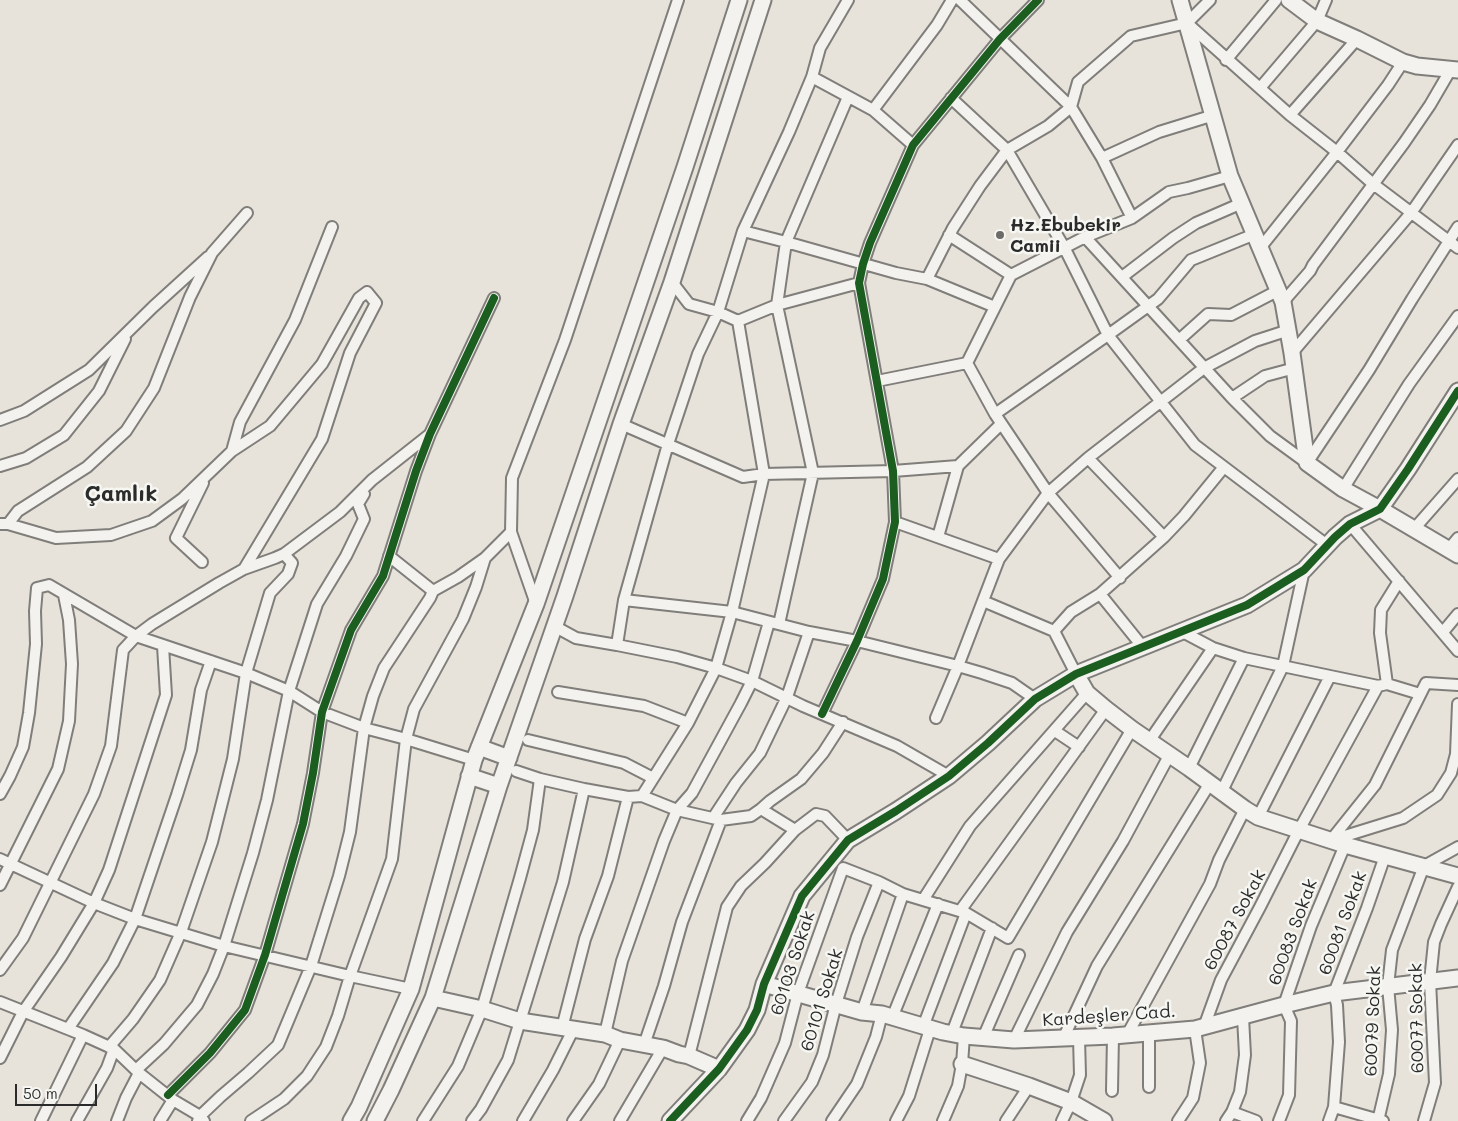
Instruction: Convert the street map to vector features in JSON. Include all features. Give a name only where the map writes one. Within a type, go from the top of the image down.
[{"type":"street","points":[[536,604],[511,532],[512,478],[565,340],[678,0]]},
{"type":"street","points":[[351,1121],[411,989],[476,754],[536,604],[685,167],[739,0]]},
{"type":"street","points":[[375,1121],[392,1090],[433,998],[499,786],[512,764],[554,626],[621,424],[672,282],[763,0]]},
{"type":"street","points":[[618,645],[624,600],[668,444],[698,354],[718,312],[743,231],[789,132],[812,77],[820,48],[848,0]]},
{"type":"street","points":[[873,110],[937,25],[952,0]]},
{"type":"street","points":[[960,0],[1071,107],[1102,158],[1132,218]]},
{"type":"street","points":[[822,714],[857,642],[883,579],[895,522],[893,471],[859,283],[863,264],[870,243],[914,145],[1000,39],[1038,0]]},
{"type":"street","points":[[1180,0],[1230,176],[1281,296],[1295,368],[1307,463]]},
{"type":"street","points":[[927,279],[949,235],[980,186],[1007,150],[1048,126],[1071,107],[1078,82],[1131,36],[1187,24],[1210,0]]},
{"type":"street","points":[[1226,60],[1276,0]]},
{"type":"street","points":[[1179,340],[1208,314],[1231,315],[1281,296],[1310,271],[1372,183],[1404,143],[1454,70],[1418,66],[1403,62],[1317,21],[1290,0]]},
{"type":"street","points":[[1260,88],[1317,21],[1326,0]]},
{"type":"street","points":[[1187,24],[1226,60],[1372,183],[1458,248]]},
{"type":"street","points":[[1290,115],[1357,39]]},
{"type":"street","points":[[995,414],[1148,306],[1158,298],[1191,260],[1258,241],[1337,152],[1388,85],[1403,62]]},
{"type":"street","points":[[812,77],[873,110],[914,145]]},
{"type":"street","points":[[605,1034],[622,961],[664,841],[677,810],[692,793],[741,703],[752,681],[774,623],[813,473],[777,305],[786,242],[848,97]]},
{"type":"street","points":[[951,98],[1007,150],[1064,247],[1108,335],[1195,445],[1327,545]]},
{"type":"street","points":[[1102,158],[1159,132],[1214,115]]},
{"type":"street","points":[[1292,352],[1411,213],[1458,145]]},
{"type":"street","points":[[967,363],[1011,275],[1085,237],[1132,218],[1169,192],[1230,176]]},
{"type":"street","points":[[1122,277],[1196,223],[1242,203]]},
{"type":"street","points":[[0,420],[24,411],[90,370],[130,329],[212,253],[247,213]]},
{"type":"street","points":[[1307,463],[1370,370],[1458,227]]},
{"type":"street","points":[[232,451],[240,422],[295,320],[332,228]]},
{"type":"street","points":[[743,231],[896,273],[927,279],[994,307]]},
{"type":"street","points":[[949,235],[1011,275]]},
{"type":"street","points":[[1085,237],[1204,368],[1270,436],[1343,489],[1453,553],[1458,538]]},
{"type":"street","points":[[212,253],[190,297],[154,388],[126,431],[87,467],[18,510],[4,524],[56,538],[111,535],[152,521],[182,499],[232,451],[270,426],[322,364],[359,298],[368,292],[376,303],[350,354],[322,439],[244,568]]},
{"type":"street","points":[[672,282],[689,304],[718,312],[738,321],[777,305],[859,283]]},
{"type":"street","points":[[160,1121],[170,1097],[210,1054],[245,1010],[265,955],[304,824],[322,712],[351,630],[383,576],[416,471],[430,434],[494,298]]},
{"type":"street","points":[[1343,489],[1409,384],[1458,316]]},
{"type":"street","points":[[642,796],[688,723],[716,668],[732,612],[764,474],[738,321]]},
{"type":"street","points":[[0,466],[26,458],[64,436],[99,390],[130,329]]},
{"type":"street","points":[[936,718],[999,559],[1048,493],[1088,458],[1204,368],[1255,341],[1289,330]]},
{"type":"street","points":[[877,381],[967,363]]},
{"type":"street","points":[[967,363],[1001,424],[1048,493],[1120,578]]},
{"type":"street","points":[[1232,398],[1265,376],[1295,368]]},
{"type":"street","points":[[671,1121],[719,1069],[747,1030],[757,1010],[764,984],[802,896],[836,866],[848,840],[949,776],[988,743],[1034,699],[1076,674],[1247,605],[1304,570],[1350,524],[1380,509],[1458,391]]},
{"type":"street","points":[[621,424],[743,477],[764,474],[893,471],[958,466]]},
{"type":"street","points":[[938,537],[958,466],[1001,424]]},
{"type":"street","points":[[0,970],[23,938],[97,786],[111,746],[123,650],[136,636],[152,624],[244,568],[284,554],[340,512],[372,480],[430,434]]},
{"type":"street","points":[[1088,458],[1164,536]]},
{"type":"street","points":[[1054,631],[1071,612],[1100,594],[1120,578],[1164,536],[1184,516],[1224,467]]},
{"type":"street","points":[[202,562],[176,538],[206,476]]},
{"type":"street","points":[[1414,529],[1458,479]]},
{"type":"street","points":[[117,1121],[137,1071],[164,1044],[197,1004],[224,946],[253,854],[267,800],[289,690],[317,604],[346,556],[364,519],[358,504],[372,480]]},
{"type":"street","points":[[895,522],[999,559]]},
{"type":"street","points":[[1350,524],[1458,651]]},
{"type":"street","points":[[0,1002],[112,1048],[137,1071],[201,1119],[278,1045],[311,966],[339,876],[350,832],[364,728],[373,696],[384,668],[433,591],[458,577],[485,558],[511,532]]},
{"type":"street","points":[[77,1121],[107,1068],[112,1048],[160,980],[182,932],[212,842],[233,759],[246,673],[270,593],[288,574],[292,563],[284,554]]},
{"type":"street","points":[[389,556],[433,591]]},
{"type":"street","points":[[251,1121],[284,1099],[307,1076],[326,1047],[392,858],[406,739],[414,709],[463,619],[485,558]]},
{"type":"street","points":[[1063,1039],[1098,966],[1216,787],[1283,666],[1304,570]]},
{"type":"street","points":[[1383,685],[1380,633],[1381,610],[1399,581]]},
{"type":"street","points":[[0,794],[23,748],[29,713],[36,644],[35,612],[37,588],[49,585],[136,636],[211,660],[289,690],[322,712],[364,728],[512,764],[540,779],[628,797],[642,796],[677,810],[717,819],[751,816],[801,779],[823,753],[843,722]]},
{"type":"street","points":[[1100,594],[1142,646]]},
{"type":"street","points":[[0,885],[58,769],[69,720],[72,664],[69,620],[64,595]]},
{"type":"street","points":[[624,600],[732,612],[809,632],[958,666],[1012,683],[1034,699]]},
{"type":"street","points":[[983,601],[1054,631],[1087,693],[1132,729],[1251,813],[1338,842],[1458,876]]},
{"type":"street","points":[[1443,632],[1458,614]]},
{"type":"street","points":[[554,626],[576,638],[678,658],[716,668],[752,681],[897,746],[949,776]]},
{"type":"street","points":[[1181,631],[1213,648],[1244,658],[1420,694],[1426,683],[1458,685]]},
{"type":"street","points":[[644,1045],[664,986],[682,922],[717,819],[736,783],[760,753],[786,697],[809,632]]},
{"type":"street","points":[[0,1058],[23,1012],[62,957],[94,903],[109,870],[166,695],[164,646]]},
{"type":"street","points":[[1150,740],[1213,648]]},
{"type":"street","points":[[1189,768],[1244,658]]},
{"type":"street","points":[[68,1029],[113,963],[135,918],[188,759],[201,690],[211,660]]},
{"type":"street","points":[[1112,1091],[1120,1036],[1210,884],[1219,860],[1251,813],[1330,676]]},
{"type":"street","name":"60087 Sokak","points":[[1178,1121],[1192,1098],[1200,1063],[1199,1028],[1221,980],[1300,830],[1383,685]]},
{"type":"street","points":[[558,692],[644,706],[688,723]]},
{"type":"street","points":[[923,900],[970,826],[1087,693]]},
{"type":"street","name":"60083 Sokak","points":[[1279,1121],[1289,1094],[1291,1021],[1284,1005],[1338,842],[1375,785],[1420,694]]},
{"type":"street","points":[[1338,842],[1403,818],[1437,795],[1450,773],[1457,754],[1458,704]]},
{"type":"street","points":[[896,1121],[908,1096],[963,912],[1106,709]]},
{"type":"street","points":[[836,866],[879,882],[903,894],[963,912],[1008,938],[1132,729]]},
{"type":"street","points":[[1055,731],[1079,748]]},
{"type":"street","points":[[528,740],[624,763],[653,778]]},
{"type":"street","points":[[1014,1040],[1067,932],[1123,841],[1170,754]]},
{"type":"street","points":[[469,776],[499,786]]},
{"type":"street","points":[[423,1121],[458,1066],[482,1009],[530,840],[540,779]]},
{"type":"street","points":[[472,1121],[481,1109],[508,1060],[563,882],[584,789]]},
{"type":"street","points":[[528,1119],[553,1070],[568,1028],[585,939],[608,876],[628,797]]},
{"type":"street","points":[[761,809],[795,830]]},
{"type":"street","points":[[689,1056],[727,908],[741,886],[795,830],[816,814],[825,816],[848,840]]},
{"type":"street","points":[[1424,866],[1458,847]]},
{"type":"street","name":"60081 Sokak","points":[[1328,1121],[1334,1107],[1339,1042],[1337,1006],[1334,993],[1385,856]]},
{"type":"street","points":[[0,858],[94,903],[135,918],[224,946],[411,989]]},
{"type":"street","name":"60103 Sokak","points":[[747,1121],[761,1098],[785,1043],[836,866]]},
{"type":"street","name":"60079 Sokak","points":[[1380,1120],[1389,1074],[1392,1030],[1388,986],[1392,950],[1424,866]]},
{"type":"street","name":"60101 Sokak","points":[[784,1121],[812,1082],[823,1055],[836,1004],[857,938],[879,882]]},
{"type":"street","name":"60077 Sokak","points":[[1424,1121],[1435,1083],[1430,981],[1434,942],[1458,887]]},
{"type":"street","points":[[862,1012],[903,894]]},
{"type":"street","points":[[832,1121],[857,1084],[876,1037],[938,904]]},
{"type":"street","points":[[942,1121],[958,1086],[962,1064],[958,1035],[992,928]]},
{"type":"street","points":[[983,1038],[1019,955]]},
{"type":"street","name":"Kardeşler Cad.","points":[[764,984],[862,1012],[887,1016],[958,1035],[1014,1040],[1120,1036],[1199,1028],[1334,993],[1458,978]]},
{"type":"street","points":[[433,998],[482,1009],[520,1021],[605,1034],[620,1040],[663,1048],[689,1056],[719,1069]]},
{"type":"street","points":[[1226,1121],[1240,1092],[1245,1056],[1243,1017]]},
{"type":"street","points":[[1149,1034],[1149,1087]]},
{"type":"street","points":[[40,1121],[83,1035]]},
{"type":"street","points":[[1062,1121],[1080,1075],[1079,1038]]},
{"type":"street","points":[[573,1121],[599,1084],[620,1040]]},
{"type":"street","points":[[620,1121],[663,1048]]},
{"type":"street","points":[[962,1064],[1071,1102],[1104,1121]]},
{"type":"street","points":[[1006,1121],[1029,1086]]},
{"type":"street","points":[[1334,1107],[1380,1120]]},
{"type":"street","points":[[1232,1112],[1256,1121]]},
{"type":"cycle path","points":[[822,714],[857,641],[883,579],[895,522],[893,471],[859,283],[863,264],[870,243],[913,145],[1000,39],[1038,0]]},
{"type":"cycle path","points":[[168,1095],[210,1053],[245,1010],[265,955],[303,824],[322,712],[351,630],[383,576],[416,471],[430,434],[494,298]]},
{"type":"cycle path","points":[[670,1121],[719,1069],[747,1030],[757,1010],[764,984],[802,896],[848,840],[949,776],[1035,699],[1076,674],[1247,605],[1304,570],[1350,524],[1380,509],[1458,391]]},
{"type":"place","name":"Hz.Ebubekir Camii","points":[[1000,235]]},
{"type":"district","name":"Çamlık","points":[[121,494]]}]
